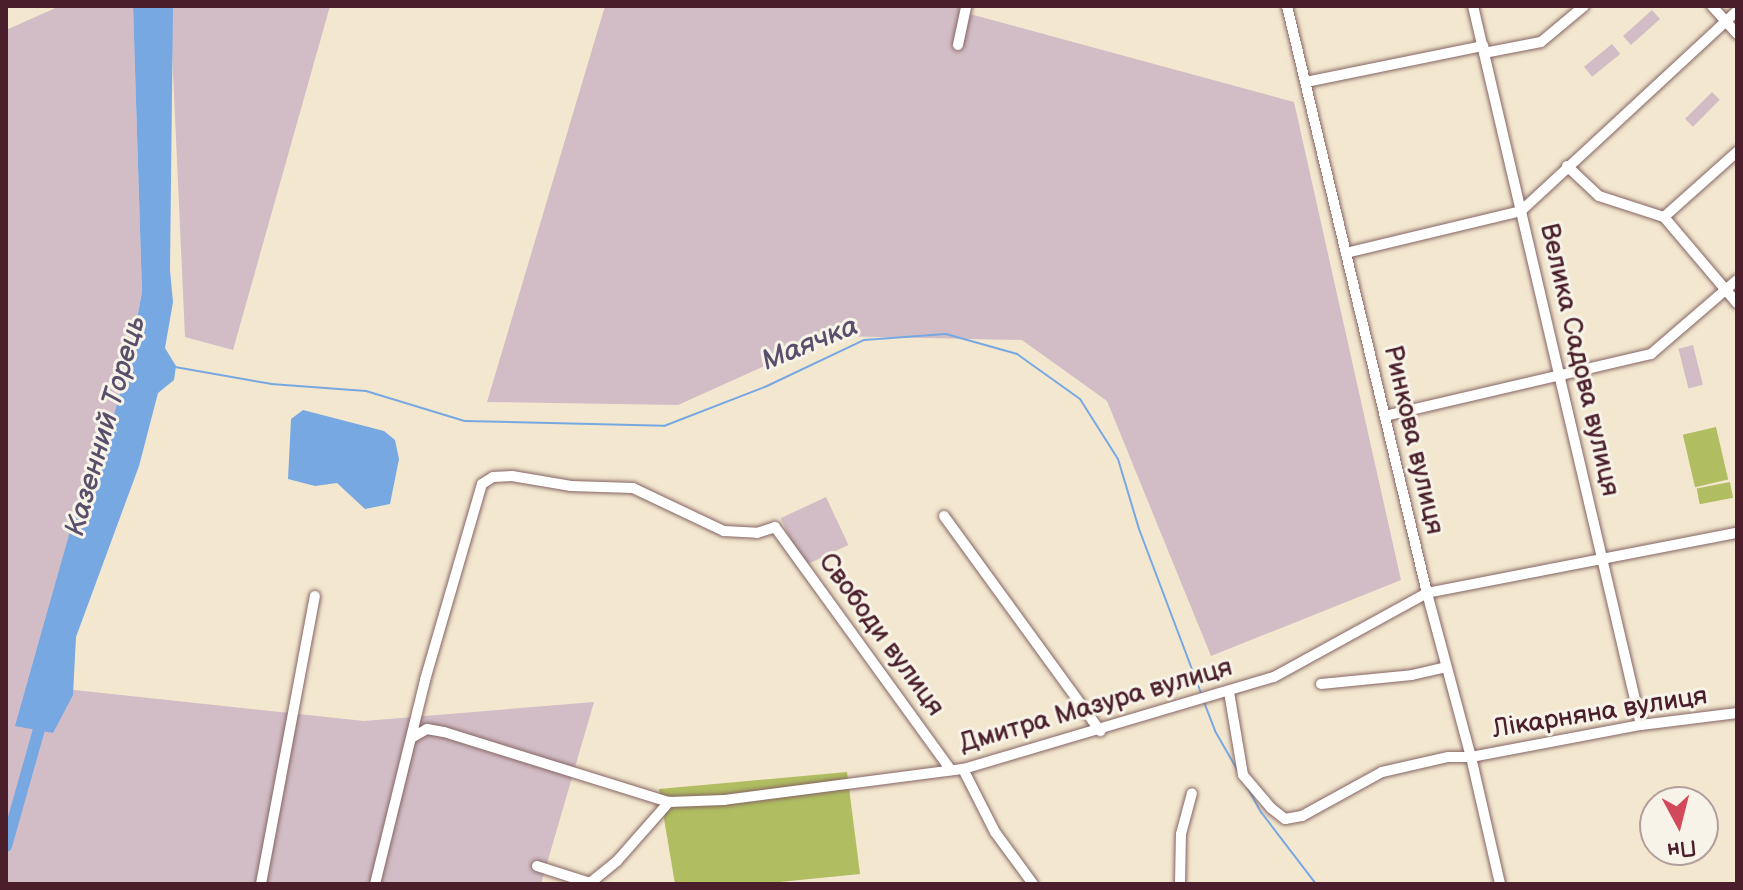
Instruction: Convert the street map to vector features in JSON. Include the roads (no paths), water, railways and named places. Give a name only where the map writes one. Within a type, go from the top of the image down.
[{"type":"street","points":[[958,45],[966,6]]},
{"type":"street","name":"Ринкова вулиця","points":[[1287,6],[1500,884]]},
{"type":"street","name":"Велика Садова вулиця","points":[[1473,6],[1641,725]]},
{"type":"street","points":[[1306,82],[1541,42],[1584,6]]},
{"type":"street","points":[[1712,6],[1737,34]]},
{"type":"street","points":[[1346,253],[1521,211],[1737,11]]},
{"type":"street","points":[[1664,217],[1737,152]]},
{"type":"street","points":[[1567,166],[1599,196],[1664,217],[1737,303]]},
{"type":"street","points":[[1385,416],[1651,354],[1737,280]]},
{"type":"street","name":"Свободи вулиця","points":[[413,737],[425,680],[482,484],[487,480],[512,476],[571,486],[633,488],[724,531],[757,533],[775,527],[951,770]]},
{"type":"street","points":[[944,516],[1100,731]]},
{"type":"street","name":"Дмитра Мазура вулиця","points":[[413,737],[427,729],[444,732],[669,802],[724,800],[963,769],[1100,731],[1274,677],[1427,593],[1737,533]]},
{"type":"street","points":[[261,884],[315,596]]},
{"type":"street","points":[[1321,684],[1412,675],[1446,667]]},
{"type":"street","name":"Лікарняна вулиця","points":[[1225,693],[1243,775],[1271,808],[1285,819],[1302,816],[1382,772],[1448,757],[1471,757],[1641,725],[1737,713]]},
{"type":"street","points":[[375,884],[413,737]]},
{"type":"street","points":[[963,769],[995,832],[1033,884]]},
{"type":"street","points":[[1180,884],[1181,834],[1192,793]]},
{"type":"street","points":[[537,866],[589,884],[626,852],[669,802]]},
{"type":"water","points":[[133,6],[173,6],[170,270],[173,302],[165,348],[176,366],[174,380],[158,393],[139,466],[76,637],[73,695],[53,733],[15,726],[74,517],[86,512],[129,362],[142,292]]},
{"type":"water","points":[[303,410],[384,431],[395,440],[399,459],[390,504],[365,509],[337,483],[315,486],[288,479],[291,419]]},
{"type":"waterway","name":"Маячка","points":[[175,367],[271,384],[366,391],[465,421],[664,426],[767,386],[864,340],[946,334],[1017,354],[1080,399],[1118,459],[1139,529],[1202,696]]},
{"type":"waterway","name":"Маячка","points":[[1204,702],[1215,731],[1238,771]]},
{"type":"waterway","name":"Казенний Торець","points":[[6,846],[43,715]]},
{"type":"waterway","name":"Маячка","points":[[1247,787],[1261,812],[1316,884]]}]
